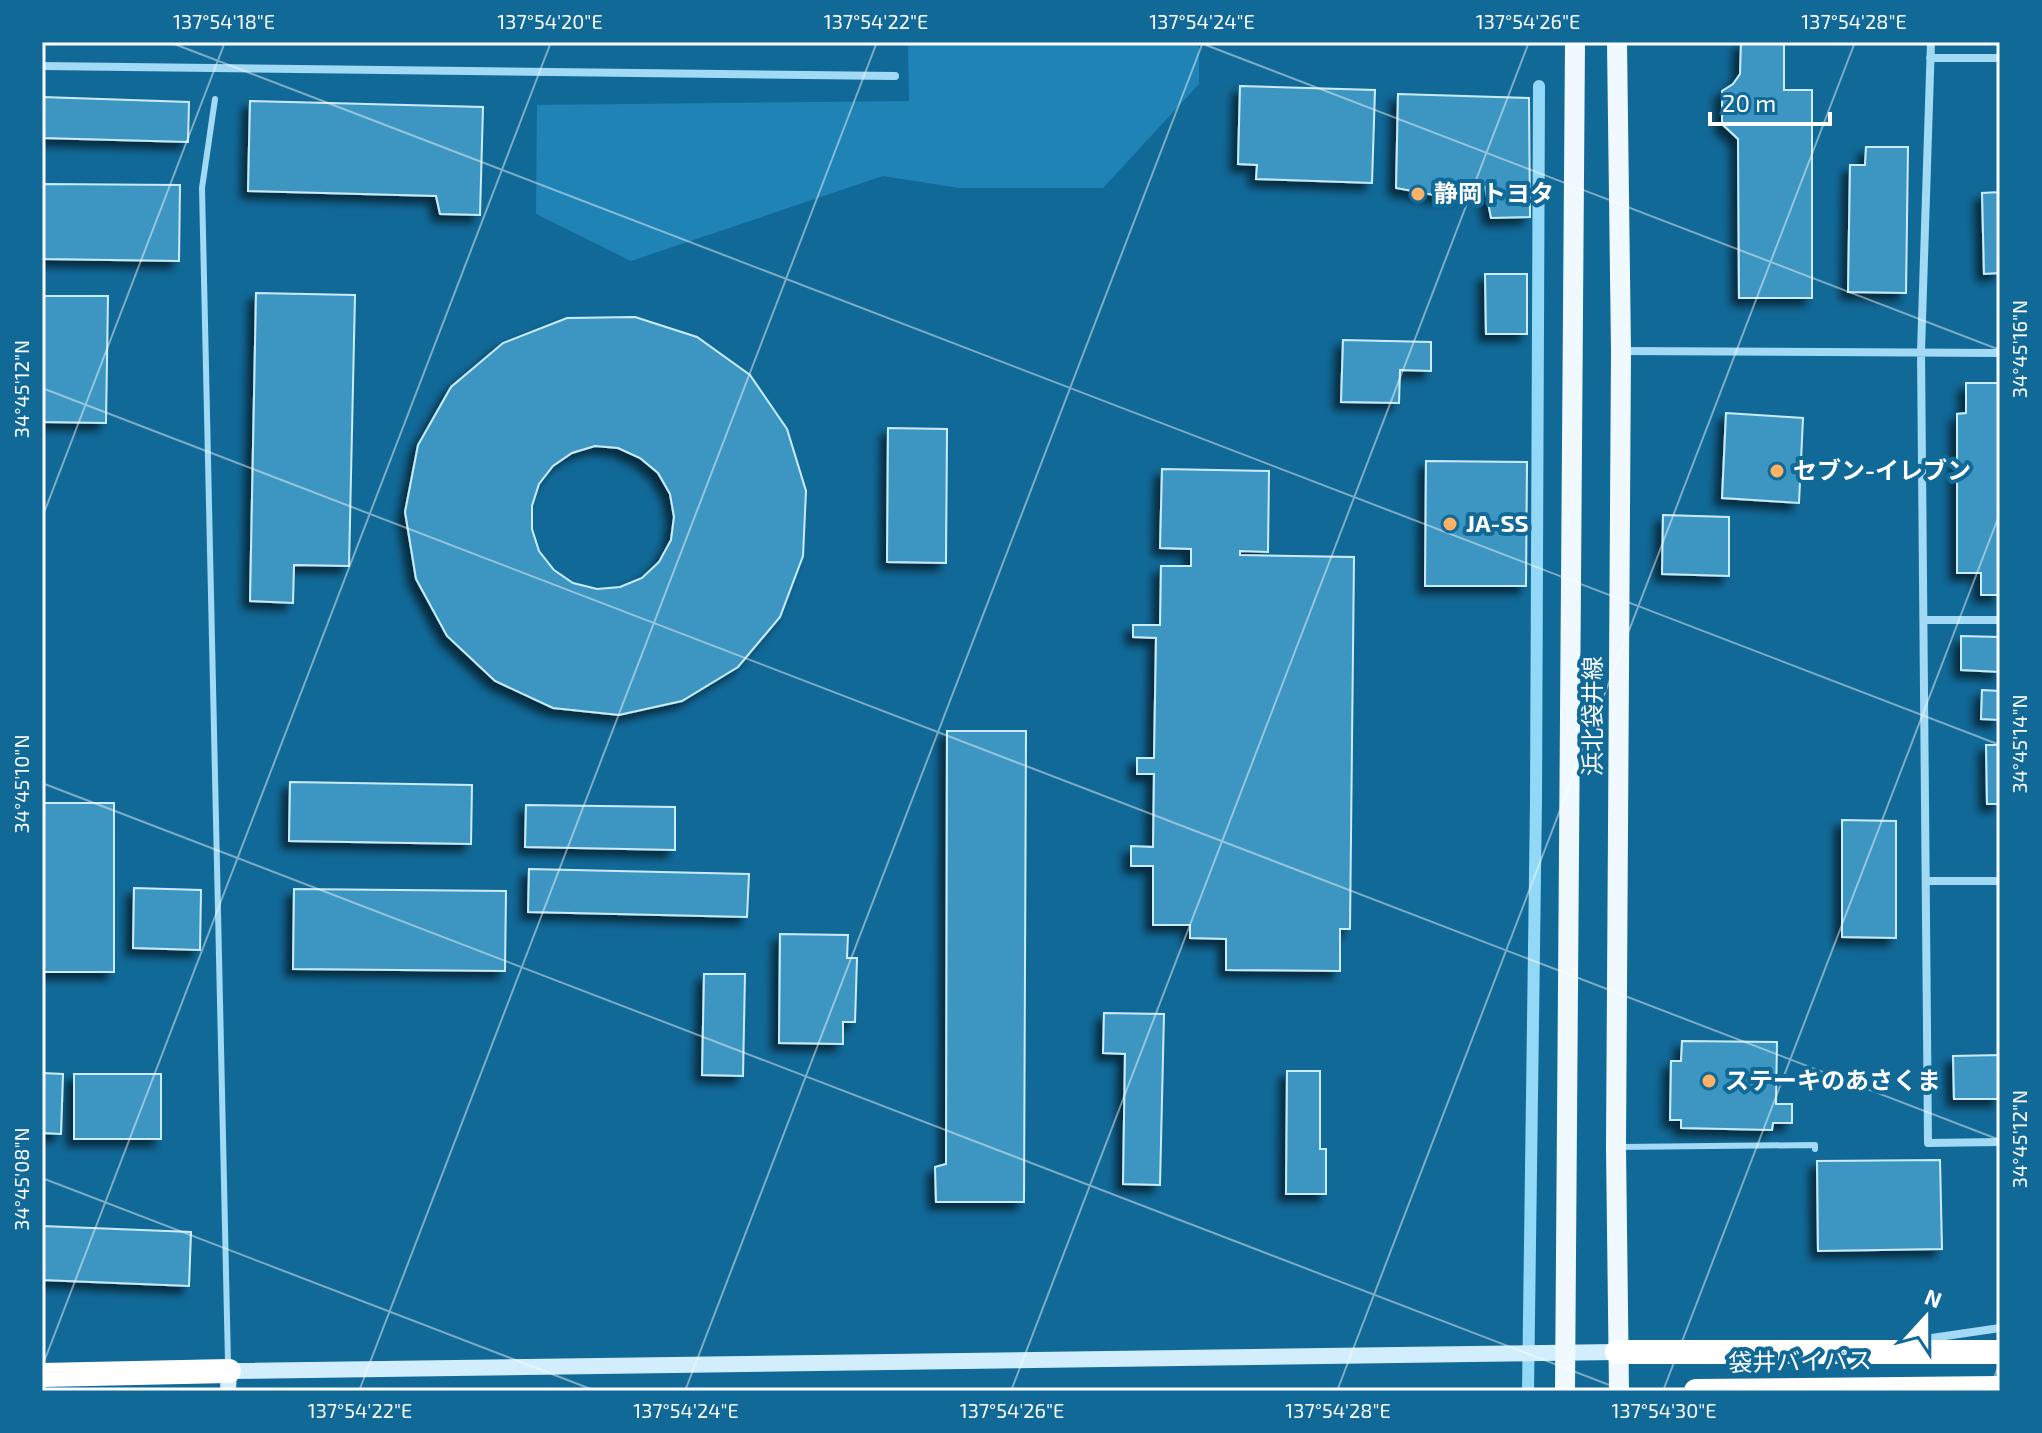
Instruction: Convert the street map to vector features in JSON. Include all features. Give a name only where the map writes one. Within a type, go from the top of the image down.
[{"type":"highway","points":[[1617,1352],[2000,1352]]},
{"type":"highway","points":[[42,1375],[228,1381]]},
{"type":"highway","name":"袋井バイパス","points":[[1696,1391],[2000,1388]]},
{"type":"main road","name":"浜北袋井線","points":[[1565,1391],[1575,42]]},
{"type":"main road","name":"浜北袋井線","points":[[1617,42],[1621,351],[1616,1147],[1619,1391]]},
{"type":"street","points":[[1931,42],[1921,351],[1928,1143],[2000,1142]]},
{"type":"street","points":[[1930,58],[2000,58]]},
{"type":"street","points":[[42,66],[895,76]]},
{"type":"street","points":[[1621,351],[2000,353]]},
{"type":"street","points":[[1924,620],[2000,620]]},
{"type":"street","points":[[1926,881],[2000,881]]},
{"type":"street","points":[[1851,1350],[2000,1328]]},
{"type":"street","points":[[228,1381],[1617,1352]]},
{"type":"lane","points":[[215,99],[202,188],[228,1381]]},
{"type":"lane","points":[[1616,1147],[1815,1145],[1815,1149]]},
{"type":"shaded area","points":[[908,42],[1199,42],[1199,84],[1103,188],[959,188],[883,176],[631,261],[536,214],[537,105],[909,101]]},
{"type":"building","points":[[1741,42],[1784,42],[1784,90],[1812,90],[1812,298],[1739,298],[1738,139],[1722,124],[1722,91],[1733,84],[1740,74]]},
{"type":"building","points":[[1240,86],[1375,90],[1372,183],[1256,179],[1257,165],[1238,164]]},
{"type":"building","points":[[1398,94],[1529,98],[1530,217],[1491,218],[1485,187],[1469,193],[1439,196],[1396,188]]},
{"type":"building","points":[[42,97],[189,102],[188,142],[42,138]]},
{"type":"building","points":[[250,101],[483,107],[480,215],[440,214],[436,196],[248,191]]},
{"type":"building","points":[[1866,147],[1908,147],[1906,293],[1848,292],[1850,165],[1865,165]]},
{"type":"building","points":[[42,184],[180,185],[179,261],[42,259]]},
{"type":"building","points":[[2000,192],[2000,273],[1984,274],[1982,193]]},
{"type":"building","points":[[1485,274],[1527,274],[1527,334],[1486,334]]},
{"type":"building","points":[[256,293],[355,295],[349,566],[294,565],[293,603],[250,601]]},
{"type":"building","points":[[42,296],[108,296],[106,423],[42,422]]},
{"type":"building","points":[[635,317],[697,337],[750,375],[787,429],[806,491],[803,556],[780,617],[738,667],[682,701],[619,715],[553,708],[495,681],[447,636],[416,579],[405,512],[418,445],[451,387],[503,343],[567,318]],"holes":[[[595,446],[618,448],[640,458],[658,473],[670,494],[674,517],[671,540],[659,562],[642,578],[620,587],[597,589],[573,583],[554,570],[539,551],[532,529],[532,506],[539,484],[553,466],[572,453]]]},
{"type":"building","points":[[1343,340],[1431,342],[1431,371],[1400,370],[1399,403],[1341,402]]},
{"type":"building","points":[[1966,383],[2000,383],[2000,595],[1981,595],[1981,573],[1957,573],[1957,414],[1966,413]]},
{"type":"building","points":[[1726,413],[1803,418],[1799,503],[1722,498]]},
{"type":"building","points":[[888,428],[947,429],[946,563],[887,562]]},
{"type":"building","points":[[1426,461],[1527,462],[1526,586],[1425,586]]},
{"type":"building","points":[[1162,469],[1269,471],[1268,552],[1240,551],[1240,555],[1354,557],[1350,929],[1340,929],[1340,971],[1226,970],[1226,939],[1190,938],[1190,925],[1153,925],[1153,866],[1131,866],[1131,846],[1153,847],[1154,774],[1137,774],[1137,758],[1154,758],[1156,638],[1133,637],[1133,625],[1160,625],[1161,566],[1191,566],[1191,549],[1160,548]]},
{"type":"building","points":[[1663,515],[1729,517],[1729,576],[1662,574]]},
{"type":"building","points":[[1961,636],[2000,637],[2000,672],[1961,670]]},
{"type":"building","points":[[1982,690],[2000,691],[2000,720],[1981,719]]},
{"type":"building","points":[[947,731],[1026,731],[1024,1202],[936,1202],[935,1167],[946,1164]]},
{"type":"building","points":[[1986,745],[2000,745],[2000,804],[1987,804]]},
{"type":"building","points":[[290,782],[472,785],[471,844],[289,841]]},
{"type":"building","points":[[42,803],[114,803],[114,972],[42,972]]},
{"type":"building","points":[[526,805],[675,807],[675,850],[525,847]]},
{"type":"building","points":[[1842,820],[1896,821],[1896,938],[1842,937]]},
{"type":"building","points":[[529,869],[749,874],[747,917],[528,912]]},
{"type":"building","points":[[134,888],[201,890],[200,950],[133,948]]},
{"type":"building","points":[[294,889],[506,891],[505,971],[293,969]]},
{"type":"building","points":[[780,934],[848,935],[847,958],[857,958],[855,1022],[843,1022],[843,1044],[779,1043]]},
{"type":"building","points":[[704,974],[745,974],[743,1076],[702,1075]]},
{"type":"building","points":[[1104,1013],[1164,1014],[1160,1185],[1123,1184],[1125,1054],[1103,1053]]},
{"type":"building","points":[[1682,1041],[1777,1042],[1776,1104],[1792,1104],[1792,1123],[1773,1123],[1772,1130],[1681,1128],[1681,1120],[1670,1120],[1671,1061],[1681,1061]]},
{"type":"building","points":[[2000,1055],[2000,1099],[1954,1099],[1953,1056]]},
{"type":"building","points":[[1287,1071],[1320,1071],[1320,1149],[1326,1149],[1326,1194],[1286,1194]]},
{"type":"building","points":[[42,1073],[63,1074],[61,1134],[42,1133]]},
{"type":"building","points":[[74,1074],[161,1074],[161,1139],[74,1139]]},
{"type":"building","points":[[1940,1160],[1942,1249],[1818,1251],[1817,1161]]},
{"type":"building","points":[[42,1226],[191,1232],[189,1286],[42,1280]]},
{"type":"waterway","points":[[1528,1391],[1536,801],[1539,86]]},
{"type":"place","name":"静岡トヨタ","points":[[1418,194]]},
{"type":"place","name":"セブン-イレブン","points":[[1777,471]]},
{"type":"place","name":"JA-SS","points":[[1450,524]]},
{"type":"place","name":"ステーキのあさくま","points":[[1709,1081]]}]
